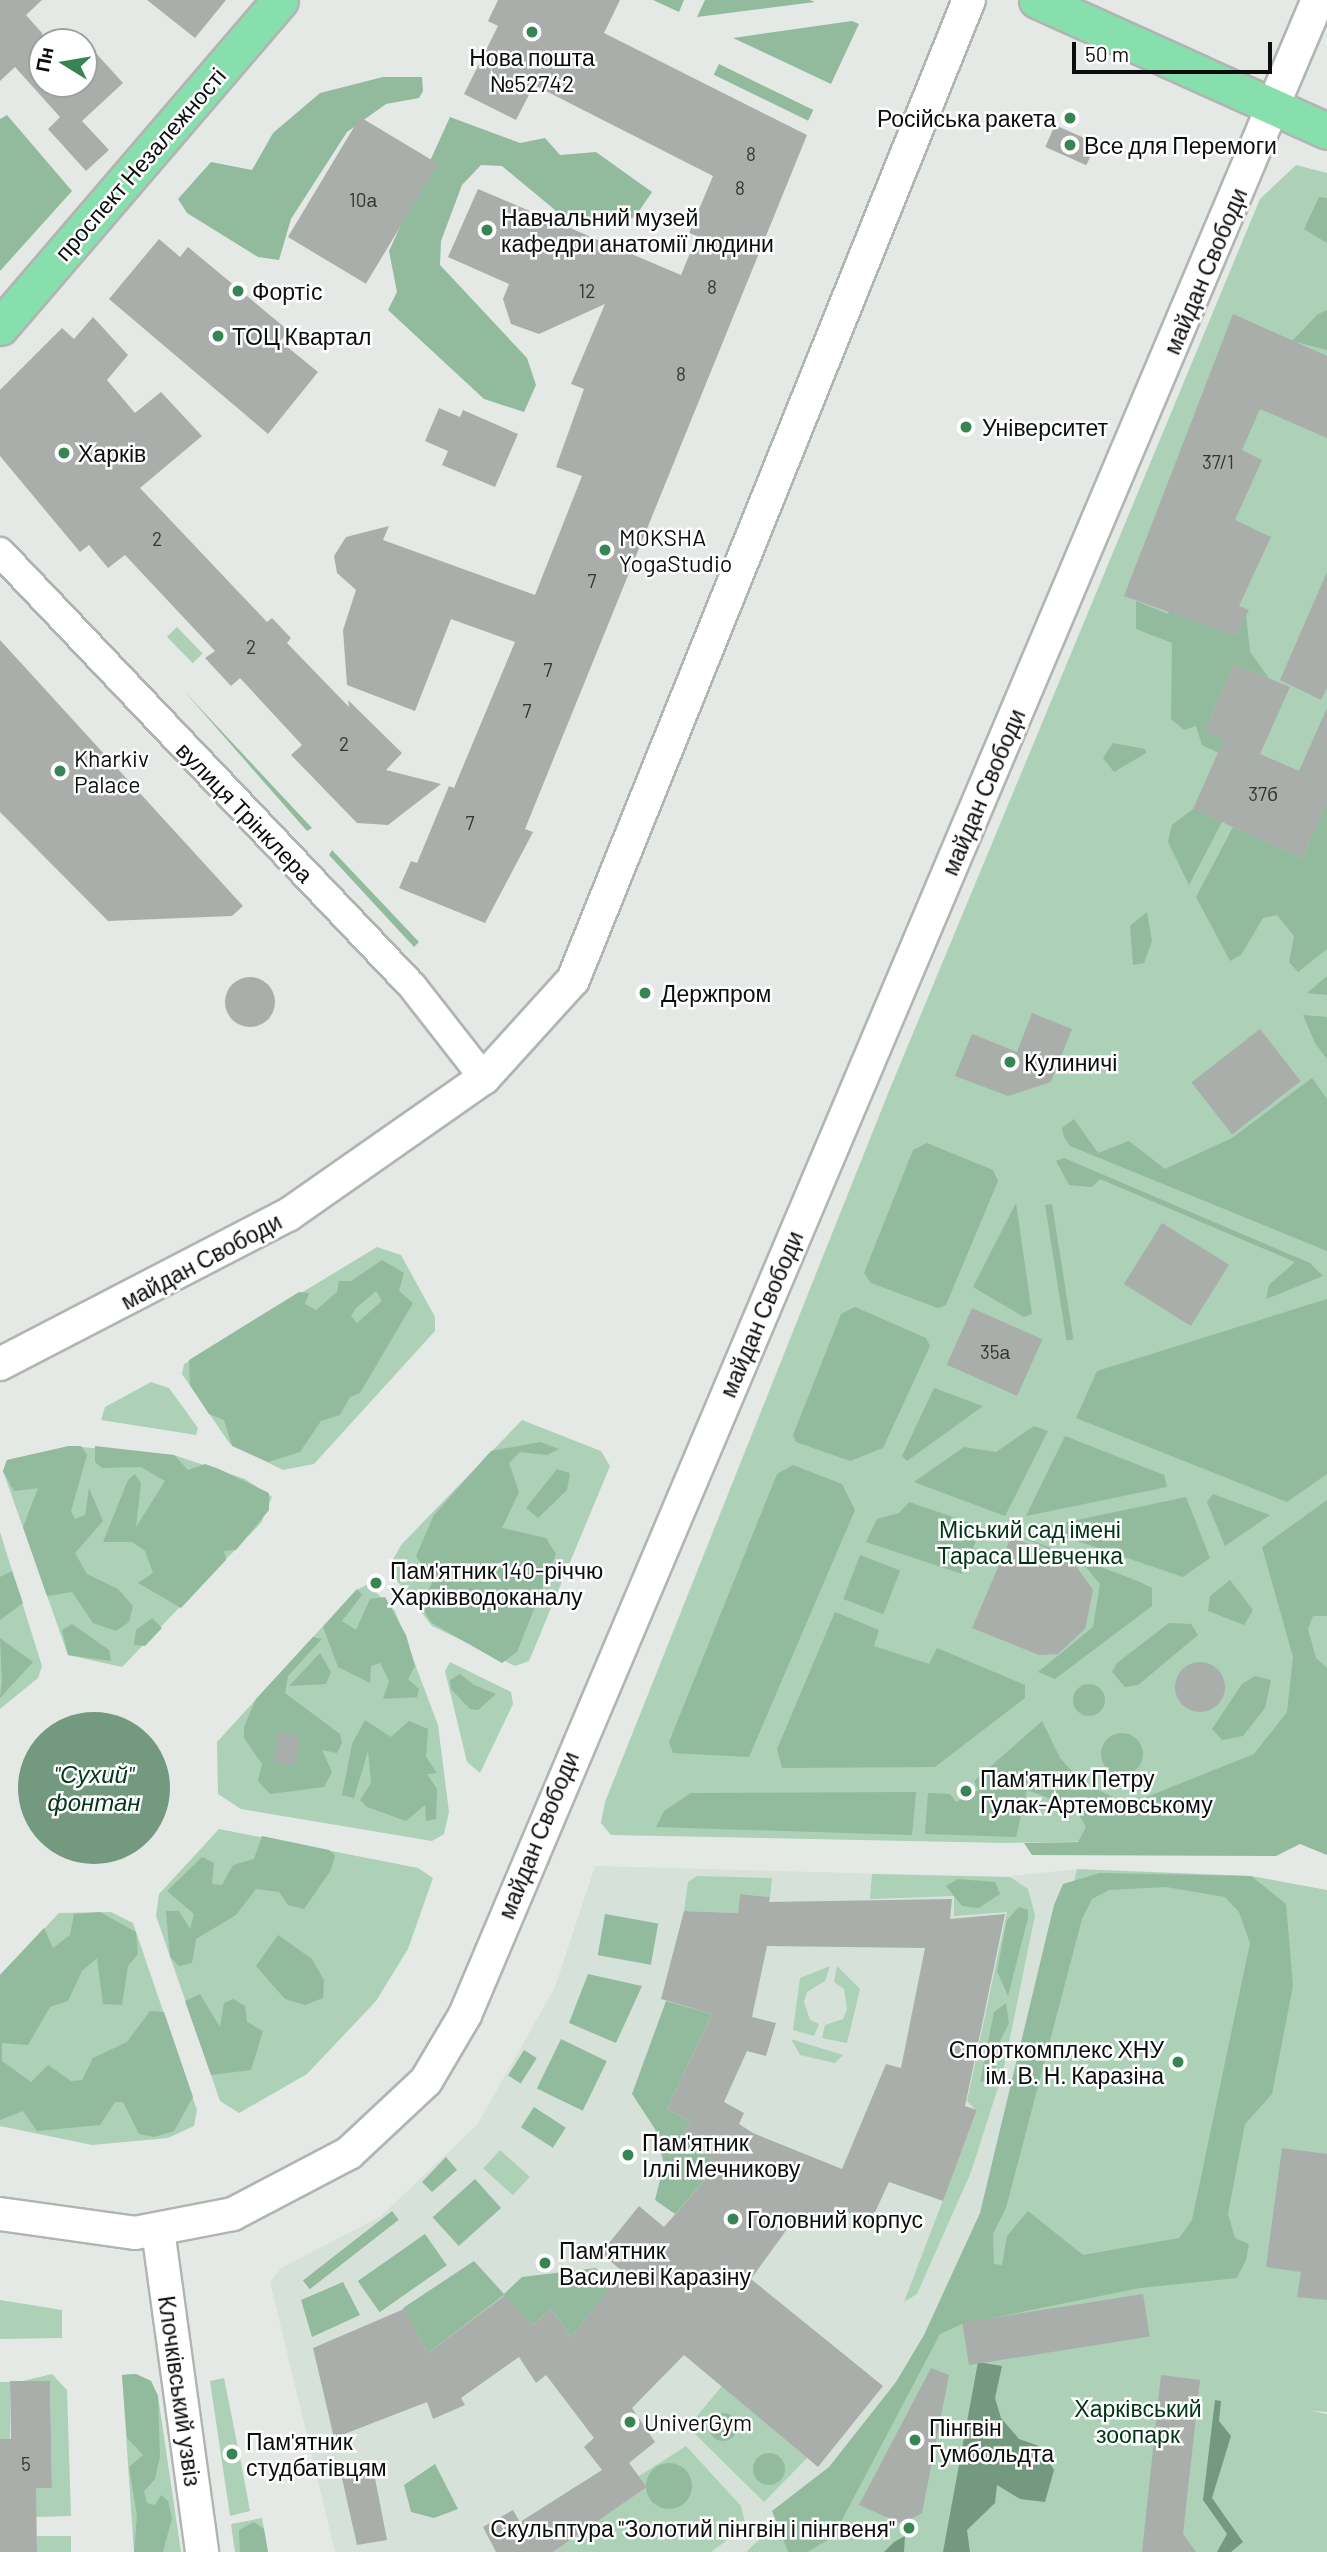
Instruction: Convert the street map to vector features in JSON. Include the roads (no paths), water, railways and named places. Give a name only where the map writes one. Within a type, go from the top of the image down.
[{"type":"main road","name":"проспект Незалежності","points":[[0,327],[279,0]]},
{"type":"main road","name":"майдан Свободи","points":[[0,1364],[278,1222],[484,1078],[573,980],[969,0]]},
{"type":"main road","points":[[1037,0],[1327,131]]},
{"type":"main road","name":"майдан Свободи","points":[[0,2214],[110,2233],[158,2230],[243,2210],[349,2153],[426,2081],[465,2015],[1318,0]]},
{"type":"main road","name":"Клочківський узвіз","points":[[158,2230],[202,2552]]},
{"type":"street","name":"вулиця Трінклера","points":[[0,552],[412,986],[484,1078]]},
{"type":"water","name":"\"Сухий\" фонтан","points":[[94,1712],[123,1718],[147,1735],[164,1759],[170,1788],[164,1817],[147,1841],[123,1858],[94,1864],[65,1858],[41,1841],[24,1817],[18,1788],[24,1759],[41,1735],[65,1718]]},
{"type":"water","points":[[978,2362],[1002,2366],[995,2398],[1001,2418],[1019,2439],[1039,2446],[1054,2470],[1045,2502],[1020,2499],[997,2485],[995,2503],[967,2530],[970,2552],[943,2552]]},
{"type":"water","points":[[1215,2400],[1221,2401],[1219,2421],[1231,2436],[1212,2498],[1243,2542],[1231,2552],[1217,2552],[1227,2534],[1203,2500]]},
{"type":"water","points":[[905,2536],[904,2552],[884,2552],[894,2542]]},
{"type":"place","name":"Нова пошта №52742","points":[[532,32]]},
{"type":"place","name":"Російська ракета","points":[[1070,118]]},
{"type":"place","name":"Все для Перемоги","points":[[1070,145]]},
{"type":"place","name":"Навчальний музей кафедри анатомії людини","points":[[487,230]]},
{"type":"place","name":"Фортiс","points":[[238,291]]},
{"type":"place","name":"ТОЦ Квартал","points":[[218,336]]},
{"type":"place","name":"Університет","points":[[966,427]]},
{"type":"place","name":"Харків","points":[[64,453]]},
{"type":"place","name":"MOKSHA YogaStudio","points":[[605,550]]},
{"type":"place","name":"Kharkiv Palace","points":[[60,771]]},
{"type":"place","name":"Держпром","points":[[645,993]]},
{"type":"place","name":"Кулиничі","points":[[1010,1062]]},
{"type":"place","name":"Пам'ятник 140-річчю Харківводоканалу","points":[[376,1583]]},
{"type":"place","name":"Пам'ятник Петру Гулак-Артемовському","points":[[966,1791]]},
{"type":"place","name":"Спорткомплекс ХНУ ім. В. Н. Каразіна","points":[[1178,2062]]},
{"type":"place","name":"Пам'ятник Іллі Мечникову","points":[[628,2155]]},
{"type":"place","name":"Головний корпус","points":[[733,2219]]},
{"type":"place","name":"Пам'ятник Василеві Каразіну","points":[[545,2263]]},
{"type":"place","name":"UniverGym","points":[[630,2422]]},
{"type":"place","name":"Пінгвін Гумбольдта","points":[[915,2440]]},
{"type":"place","name":"Пам'ятник студбатівцям","points":[[232,2454]]},
{"type":"place","name":"Скульптура \"Золотий пінгвін і пінгвеня\"","points":[[909,2528]]},
{"type":"park label","name":"Міський сад імені Тараса Шевченка","points":[[1030,1542]]},
{"type":"park label","name":"Харківський зоопарк","points":[[1138,2421]]}]
